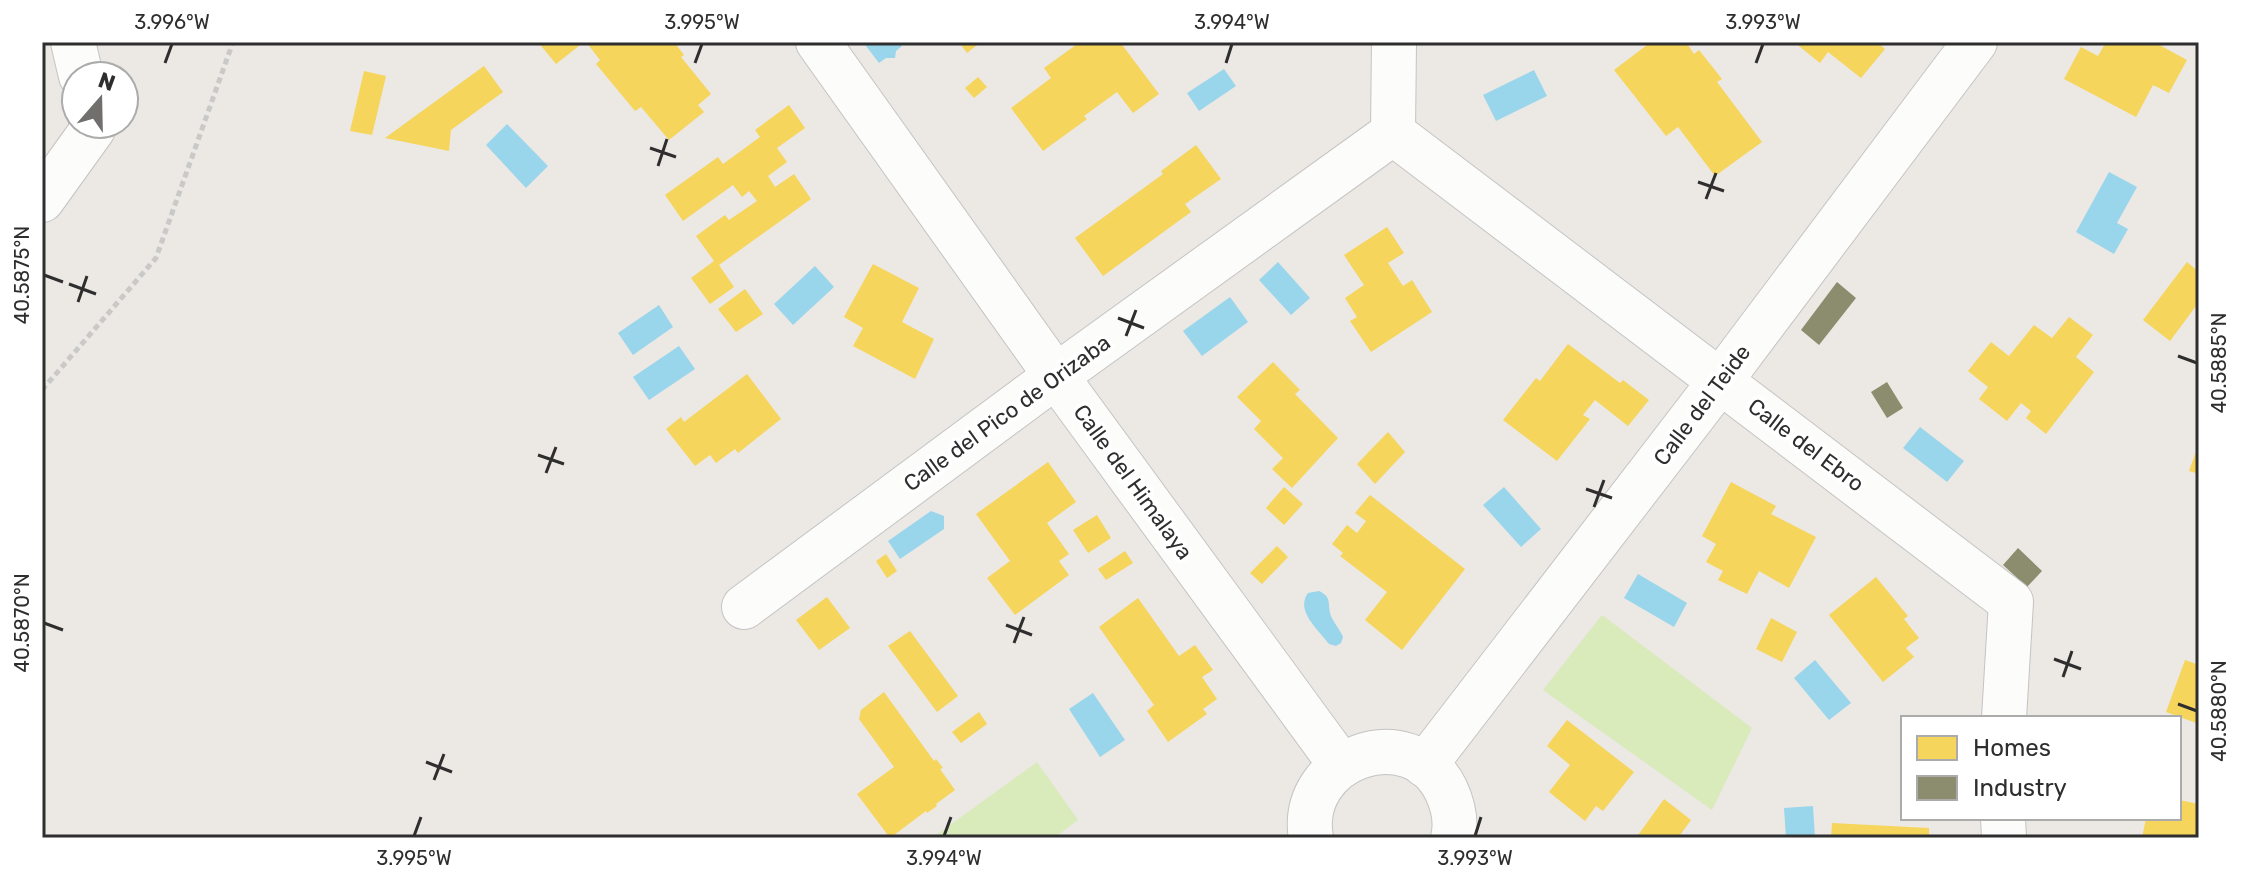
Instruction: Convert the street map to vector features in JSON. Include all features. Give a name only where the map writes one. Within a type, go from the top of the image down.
[{"type":"street","name":"Calle del Himalaya","points":[[818,42],[1056,376],[1340,764]]},
{"type":"street","points":[[1393,133],[1394,42]]},
{"type":"street","name":"Calle del Teide","points":[[1425,765],[1721,380],[1975,42]]},
{"type":"street","name":"Calle del Pico de Orizaba","points":[[744,607],[1056,376],[1393,133]]},
{"type":"street","name":"Calle del Ebro","points":[[1393,133],[2011,602],[2004,716]]},
{"type":"street","points":[[42,200],[85,140]]},
{"type":"street","points":[[1311,838],[1311,808],[1321,784],[1340,764],[1360,755],[1382,751],[1404,755],[1425,765],[1442,782],[1452,804],[1453,838]]},
{"type":"path","points":[[42,390],[156,258],[233,42]]},
{"type":"green space","points":[[1602,615],[1752,728],[1712,810],[1543,690]]},
{"type":"green space","points":[[1037,762],[1078,820],[1054,838],[932,838]]},
{"type":"water","points":[[863,42],[899,42],[902,46],[896,51],[895,58],[886,58],[879,63]]},
{"type":"water","points":[[1224,69],[1236,86],[1199,111],[1187,93]]},
{"type":"water","points":[[1534,70],[1547,96],[1496,121],[1483,95]]},
{"type":"water","points":[[507,124],[548,166],[526,188],[486,145]]},
{"type":"water","points":[[2109,172],[2137,187],[2117,223],[2128,229],[2114,254],[2076,232]]},
{"type":"water","points":[[1278,262],[1310,298],[1291,315],[1259,280]]},
{"type":"water","points":[[815,266],[834,287],[793,325],[774,304]]},
{"type":"water","points":[[1230,297],[1248,322],[1202,356],[1183,331]]},
{"type":"water","points":[[659,305],[673,327],[633,355],[618,333]]},
{"type":"water","points":[[679,346],[695,369],[649,400],[633,377]]},
{"type":"water","points":[[1920,427],[1964,461],[1947,482],[1903,448]]},
{"type":"water","points":[[1504,487],[1541,529],[1521,547],[1483,505]]},
{"type":"water","points":[[931,511],[944,516],[944,529],[900,559],[888,541]]},
{"type":"water","points":[[1638,574],[1687,603],[1674,627],[1624,598]]},
{"type":"water","points":[[1319,591],[1327,597],[1331,616],[1343,637],[1336,646],[1329,644],[1306,613],[1304,606],[1308,593]]},
{"type":"water","points":[[1815,660],[1851,703],[1829,720],[1794,678]]},
{"type":"water","points":[[1093,693],[1125,740],[1100,757],[1069,709]]},
{"type":"water","points":[[1813,806],[1815,838],[1786,838],[1784,808]]},
{"type":"building: Homes","points":[[538,42],[584,42],[556,64]]},
{"type":"building: Homes","points":[[586,42],[674,42],[684,55],[681,57],[711,94],[698,105],[704,112],[669,140],[641,107],[635,111],[596,64],[600,60]]},
{"type":"building: Homes","points":[[959,42],[981,42],[967,53]]},
{"type":"building: Homes","points":[[1080,42],[1120,42],[1159,94],[1133,113],[1117,92],[1084,116],[1087,119],[1043,151],[1011,108],[1051,78],[1044,68]]},
{"type":"building: Homes","points":[[1651,42],[1686,42],[1694,54],[1699,50],[1722,79],[1717,82],[1762,142],[1715,176],[1678,127],[1666,136],[1614,70]]},
{"type":"building: Homes","points":[[1794,42],[1877,42],[1885,49],[1861,78],[1828,52],[1820,63]]},
{"type":"building: Homes","points":[[2106,42],[2154,42],[2187,60],[2169,93],[2153,85],[2136,117],[2064,79],[2081,47],[2098,56]]},
{"type":"building: Homes","points":[[484,66],[503,92],[451,130],[449,151],[385,138]]},
{"type":"building: Homes","points":[[364,71],[386,76],[372,135],[350,131]]},
{"type":"building: Homes","points":[[978,77],[987,87],[974,98],[965,88]]},
{"type":"building: Homes","points":[[789,105],[805,128],[777,148],[787,162],[768,176],[775,187],[794,174],[811,199],[719,265],[734,287],[710,304],[691,278],[714,261],[696,236],[725,215],[729,220],[757,201],[749,191],[742,197],[733,185],[683,221],[665,195],[718,157],[723,164],[760,137],[755,130]]},
{"type":"building: Homes","points":[[1196,145],[1221,179],[1185,204],[1191,212],[1103,276],[1075,238],[1163,174],[1161,171]]},
{"type":"building: Homes","points":[[1387,227],[1404,253],[1388,263],[1403,286],[1412,280],[1432,312],[1371,352],[1350,321],[1357,317],[1345,298],[1364,285],[1344,255]]},
{"type":"building: Homes","points":[[2187,262],[2199,272],[2199,302],[2170,341],[2143,320]]},
{"type":"building: Homes","points":[[873,264],[919,288],[902,322],[934,339],[915,379],[853,346],[863,328],[844,317]]},
{"type":"building: Homes","points":[[745,289],[763,314],[736,332],[718,309]]},
{"type":"building: Homes","points":[[2069,317],[2093,335],[2076,357],[2094,372],[2046,434],[2026,418],[2031,411],[2021,403],[2007,421],[1979,399],[1988,387],[1968,371],[1991,342],[2009,356],[2034,325],[2052,338]]},
{"type":"building: Homes","points":[[1568,344],[1620,383],[1623,380],[1649,400],[1628,426],[1595,400],[1583,415],[1590,419],[1557,461],[1503,420],[1536,378],[1540,381]]},
{"type":"building: Homes","points":[[1273,362],[1300,390],[1295,394],[1338,438],[1292,488],[1272,469],[1283,458],[1254,429],[1261,421],[1237,397]]},
{"type":"building: Homes","points":[[747,374],[781,419],[738,453],[735,449],[716,463],[710,455],[695,466],[666,429],[681,417],[684,422]]},
{"type":"building: Homes","points":[[1388,432],[1405,452],[1375,484],[1357,464]]},
{"type":"building: Homes","points":[[2199,443],[2199,474],[2189,471]]},
{"type":"building: Homes","points":[[1048,462],[1076,502],[1047,523],[1069,554],[1059,561],[1069,575],[1015,615],[987,578],[1010,561],[976,514]]},
{"type":"building: Homes","points":[[1731,482],[1776,506],[1771,514],[1816,537],[1789,588],[1759,571],[1747,594],[1718,580],[1723,571],[1706,562],[1716,544],[1702,536]]},
{"type":"building: Homes","points":[[1284,487],[1303,504],[1284,525],[1266,508]]},
{"type":"building: Homes","points":[[1370,495],[1465,569],[1402,650],[1365,620],[1387,592],[1340,556],[1343,553],[1332,544],[1347,525],[1357,533],[1366,521],[1355,513]]},
{"type":"building: Homes","points":[[1097,515],[1111,538],[1088,553],[1073,530]]},
{"type":"building: Homes","points":[[1277,546],[1288,557],[1262,584],[1250,573]]},
{"type":"building: Homes","points":[[1125,551],[1133,563],[1106,580],[1098,569]]},
{"type":"building: Homes","points":[[886,554],[897,571],[887,578],[876,561]]},
{"type":"building: Homes","points":[[1876,577],[1908,616],[1904,619],[1919,638],[1906,648],[1914,657],[1883,682],[1829,615]]},
{"type":"building: Homes","points":[[827,597],[850,628],[819,650],[796,620]]},
{"type":"building: Homes","points":[[1138,598],[1179,656],[1195,645],[1213,670],[1202,677],[1217,699],[1203,709],[1207,714],[1168,742],[1147,711],[1154,705],[1099,627]]},
{"type":"building: Homes","points":[[1771,618],[1797,632],[1782,662],[1756,649]]},
{"type":"building: Homes","points":[[910,631],[958,696],[937,712],[888,646]]},
{"type":"building: Homes","points":[[2185,660],[2199,665],[2199,724],[2166,712]]},
{"type":"building: Homes","points":[[884,692],[934,761],[936,759],[943,768],[940,769],[955,790],[890,838],[857,794],[894,767],[859,719],[861,710]]},
{"type":"building: Homes","points":[[979,712],[987,724],[961,743],[952,732]]},
{"type":"building: Homes","points":[[1567,720],[1634,772],[1603,811],[1596,806],[1585,821],[1549,792],[1570,765],[1547,746]]},
{"type":"building: Homes","points":[[1664,799],[1691,820],[1678,838],[1636,838]]},
{"type":"building: Homes","points":[[2181,800],[2199,804],[2199,838],[2142,838],[2146,820],[2181,820]]},
{"type":"building: Homes","points":[[1832,823],[1929,828],[1929,838],[1831,838]]},
{"type":"building: Industry","points":[[1837,282],[1856,298],[1819,345],[1801,330]]},
{"type":"building: Industry","points":[[1887,382],[1903,408],[1887,418],[1871,392]]},
{"type":"building: Industry","points":[[2018,548],[2042,571],[2027,587],[2003,565]]}]
